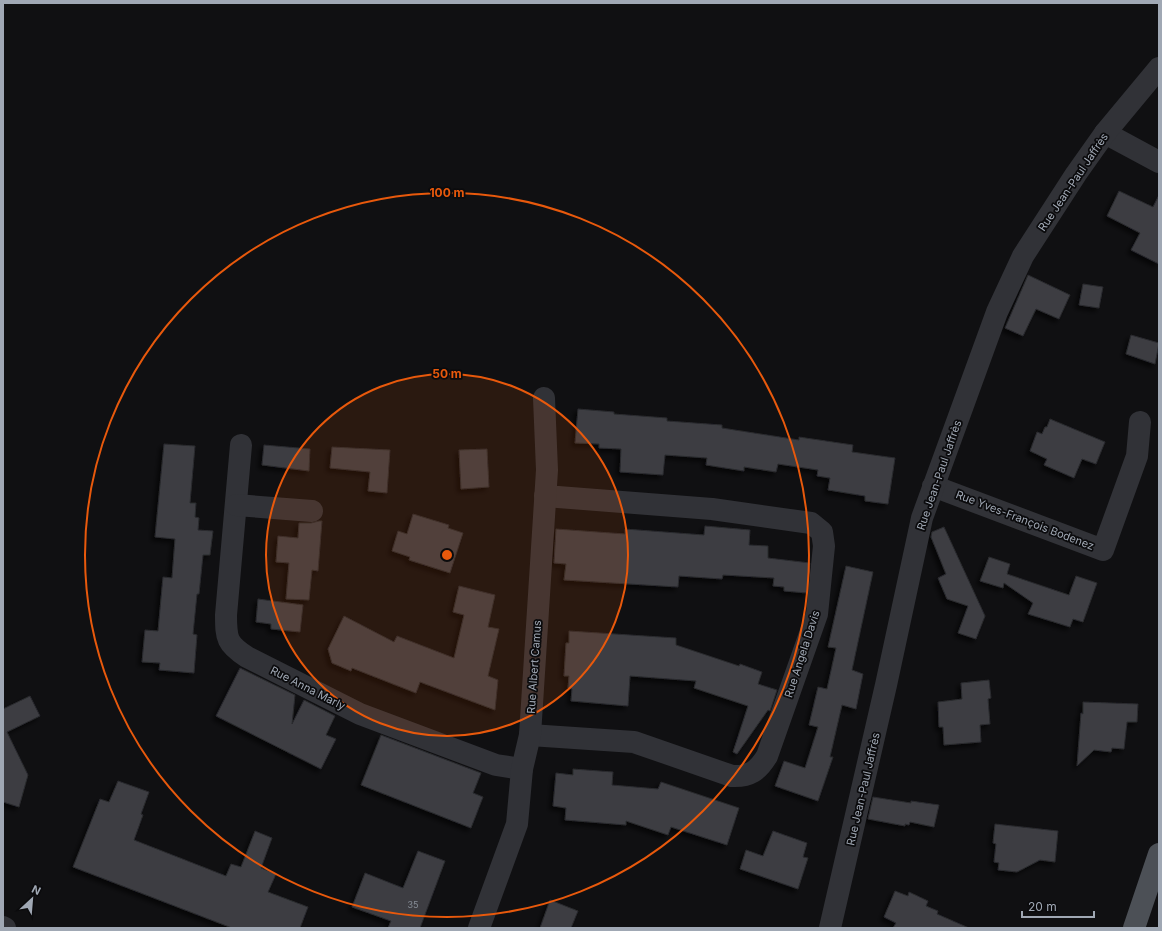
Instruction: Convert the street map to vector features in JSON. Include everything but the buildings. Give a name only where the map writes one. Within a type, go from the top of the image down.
[{"type":"main road","points":[[1134,928],[1159,854]]},
{"type":"street","name":"Rue Jean-Paul Jaffrès","points":[[830,928],[885,693],[922,518],[997,312],[1023,256],[1076,174],[1105,134],[1159,68]]},
{"type":"street","points":[[1105,134],[1159,162]]},
{"type":"street","name":"Rue Albert Camus","points":[[479,928],[517,824],[522,769],[530,735],[547,470],[544,398]]},
{"type":"street","name":"Rue Yves-François Bodenez","points":[[933,486],[1103,550],[1137,456],[1140,422]]},
{"type":"street","name":"Rue Anna Marly","points":[[241,445],[226,615],[226,635],[233,648],[246,657],[360,714],[496,765],[522,769]]},
{"type":"street","name":"Rue Angela Davis","points":[[530,735],[634,742],[732,776],[740,776],[754,772],[762,765],[766,756],[817,614],[824,546],[822,532],[811,523],[712,509],[545,496]]},
{"type":"street","points":[[236,505],[312,511]]}]
